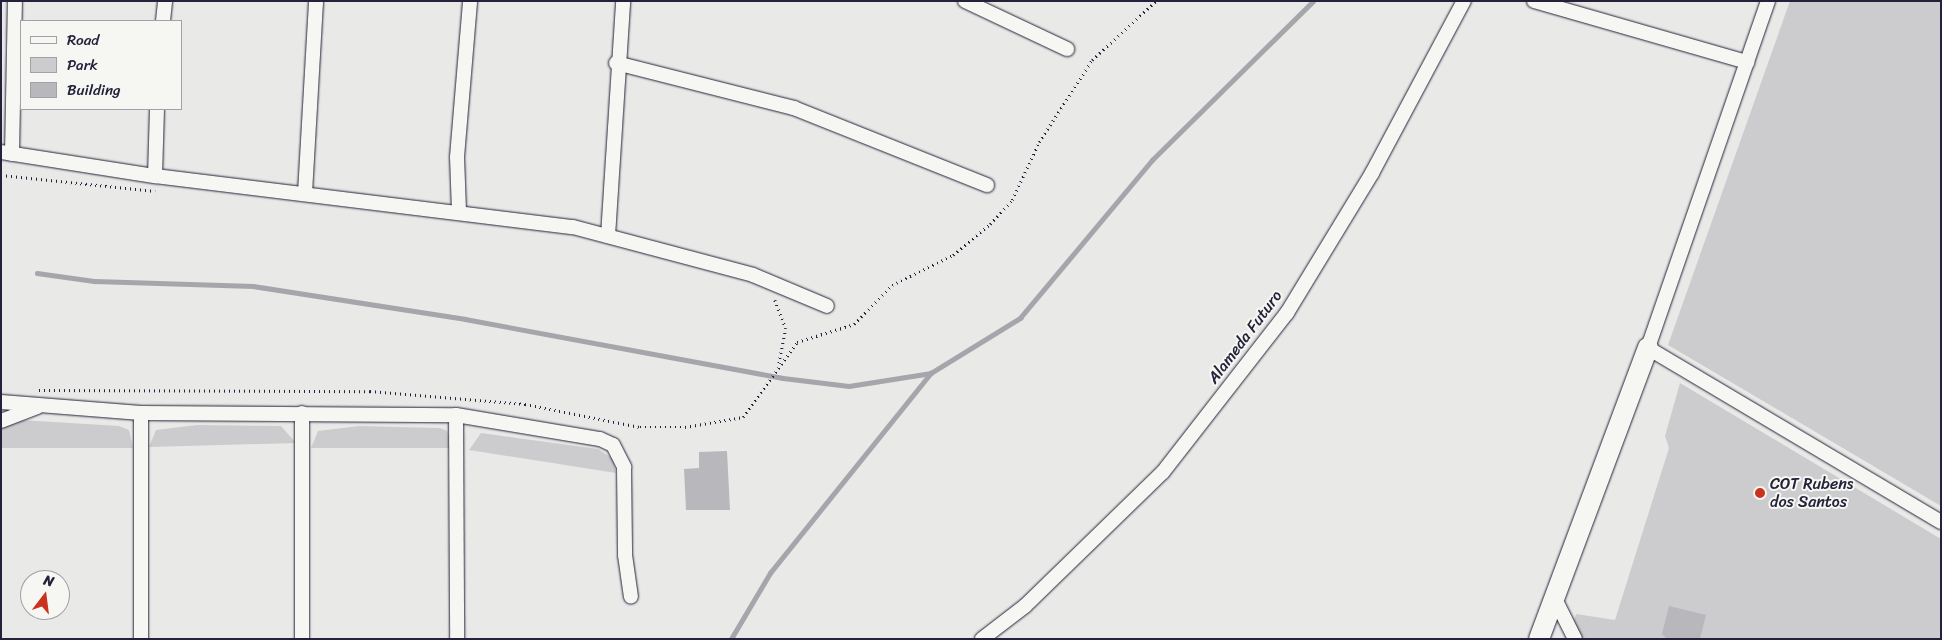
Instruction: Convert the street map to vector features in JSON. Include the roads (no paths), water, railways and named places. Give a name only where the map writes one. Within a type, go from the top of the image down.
[{"type":"street","points":[[15,1],[4,153],[155,176],[459,211],[608,236],[753,274],[827,306]]},
{"type":"street","points":[[163,20],[165,1]]},
{"type":"street","points":[[305,193],[316,1]]},
{"type":"street","points":[[459,211],[457,157],[470,1]]},
{"type":"street","points":[[608,236],[616,63],[623,1]]},
{"type":"street","points":[[965,1],[1067,49]]},
{"type":"street","name":"Alameda Futuro","points":[[982,639],[1025,606],[1163,472],[1288,313],[1372,173],[1464,1]]},
{"type":"street","points":[[1534,1],[1747,62]]},
{"type":"street","points":[[1539,639],[1553,595],[1648,348],[1768,1]]},
{"type":"street","points":[[616,63],[794,108],[987,185]]},
{"type":"street","points":[[155,176],[157,110]]},
{"type":"street","points":[[1648,348],[1941,522]]},
{"type":"street","points":[[1,402],[141,412],[302,412],[456,415],[582,434],[613,445],[624,467],[625,555],[632,597]]},
{"type":"street","points":[[1,421],[37,406]]},
{"type":"street","points":[[141,412],[141,639]]},
{"type":"street","points":[[302,412],[302,639]]},
{"type":"street","points":[[456,415],[457,639]]},
{"type":"street","points":[[1553,595],[1575,639]]},
{"type":"waterway","points":[[37,273],[95,281],[253,286],[465,319],[783,378],[849,386],[931,373],[1020,318],[1152,160],[1313,1]]},
{"type":"waterway","points":[[731,639],[770,573],[931,373]]},
{"type":"place","name":"COT Rubens dos Santos","points":[[1760,493]]}]
